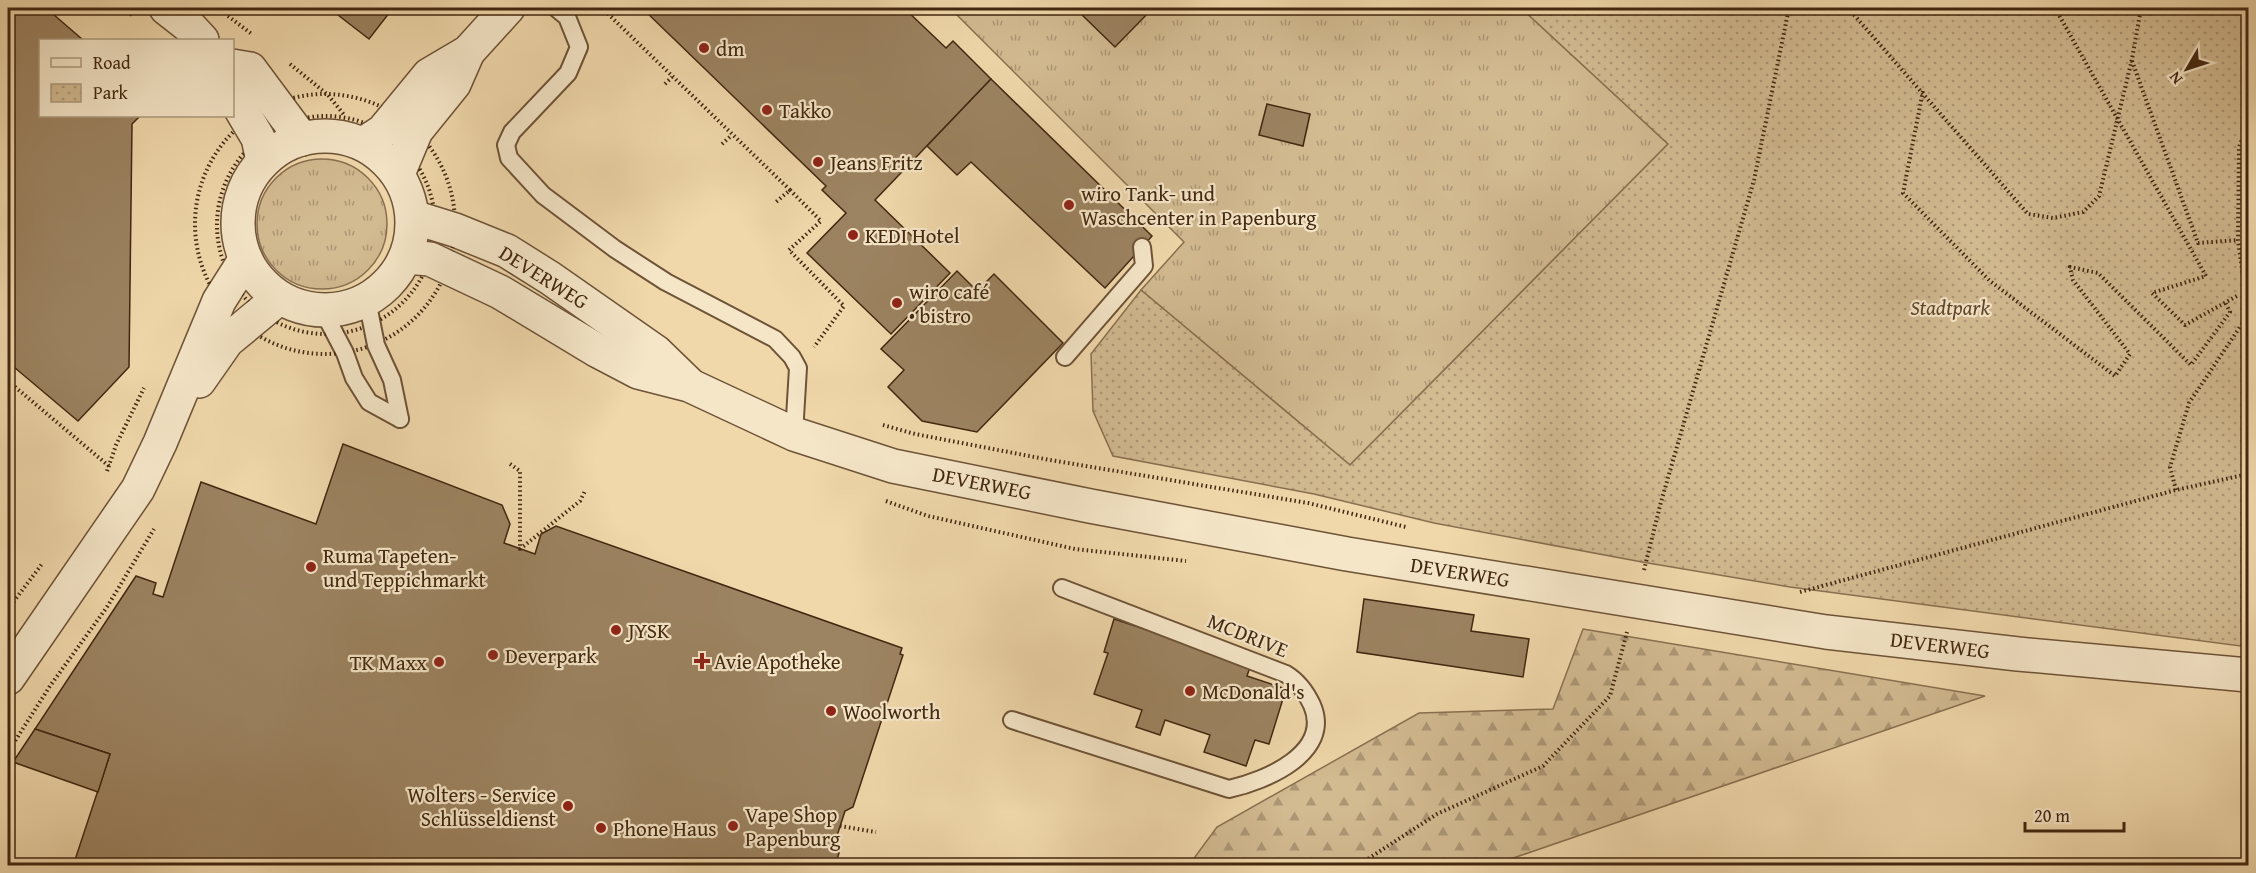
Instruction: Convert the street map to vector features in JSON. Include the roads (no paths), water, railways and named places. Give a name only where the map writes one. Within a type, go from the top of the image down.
[{"type":"street","points":[[166,8],[201,39]]},
{"type":"street","points":[[266,125],[322,135],[394,141],[454,84],[468,52],[508,8]]},
{"type":"street","points":[[160,443],[219,270],[238,234],[238,207],[266,125],[250,69],[234,66]]},
{"type":"street","points":[[8,678],[138,489],[160,443],[207,368],[227,341],[261,312],[300,307],[329,322],[346,308],[369,312],[383,289],[396,274],[428,261],[412,237],[442,214],[408,195],[394,141]]},
{"type":"street","name":"DEVERWEG","points":[[442,214],[550,278],[656,352],[689,385]]},
{"type":"street","name":"DEVERWEG","points":[[428,261],[500,292],[598,351],[639,372],[689,385],[794,434],[893,466],[1347,554],[1826,632],[2018,654],[2248,675]]},
{"type":"street","points":[[219,270],[259,281],[261,312]]},
{"type":"lane","points":[[561,12],[579,47],[568,73],[512,132],[506,145],[509,158],[543,195],[615,249],[666,282],[775,339],[792,357],[798,368],[794,434]]},
{"type":"lane","points":[[1065,357],[1144,266],[1142,247]]},
{"type":"lane","points":[[329,322],[345,353],[354,378],[369,402],[400,419],[392,380],[376,345],[369,312]]},
{"type":"lane","name":"MCDRIVE","points":[[1012,720],[1229,789],[1254,784],[1286,766],[1307,748],[1316,730],[1313,709],[1306,693],[1295,680],[1248,658],[1062,588]]},
{"type":"place","name":"dm","points":[[704,48]]},
{"type":"place","name":"Takko","points":[[767,110]]},
{"type":"place","name":"Jeans Fritz","points":[[818,162]]},
{"type":"place","name":"wiro Tank- und Waschcenter in Papenburg","points":[[1069,205]]},
{"type":"place","name":"KEDI Hotel","points":[[853,235]]},
{"type":"place","name":"wiro café • bistro","points":[[897,303]]},
{"type":"place","name":"Ruma Tapeten- und Teppichmarkt","points":[[311,567]]},
{"type":"place","name":"JYSK","points":[[616,630]]},
{"type":"place","name":"Deverpark","points":[[493,655]]},
{"type":"place","name":"Avie Apotheke","points":[[702,661]]},
{"type":"place","name":"TK Maxx","points":[[439,662]]},
{"type":"place","name":"McDonald's","points":[[1190,691]]},
{"type":"place","name":"Woolworth","points":[[831,711]]},
{"type":"place","name":"Wolters - Service Schlüsseldienst","points":[[568,806]]},
{"type":"place","name":"Vape Shop Papenburg","points":[[733,826]]},
{"type":"place","name":"Phone Haus","points":[[601,828]]},
{"type":"park label","name":"Stadtpark","points":[[1950,307]]}]
